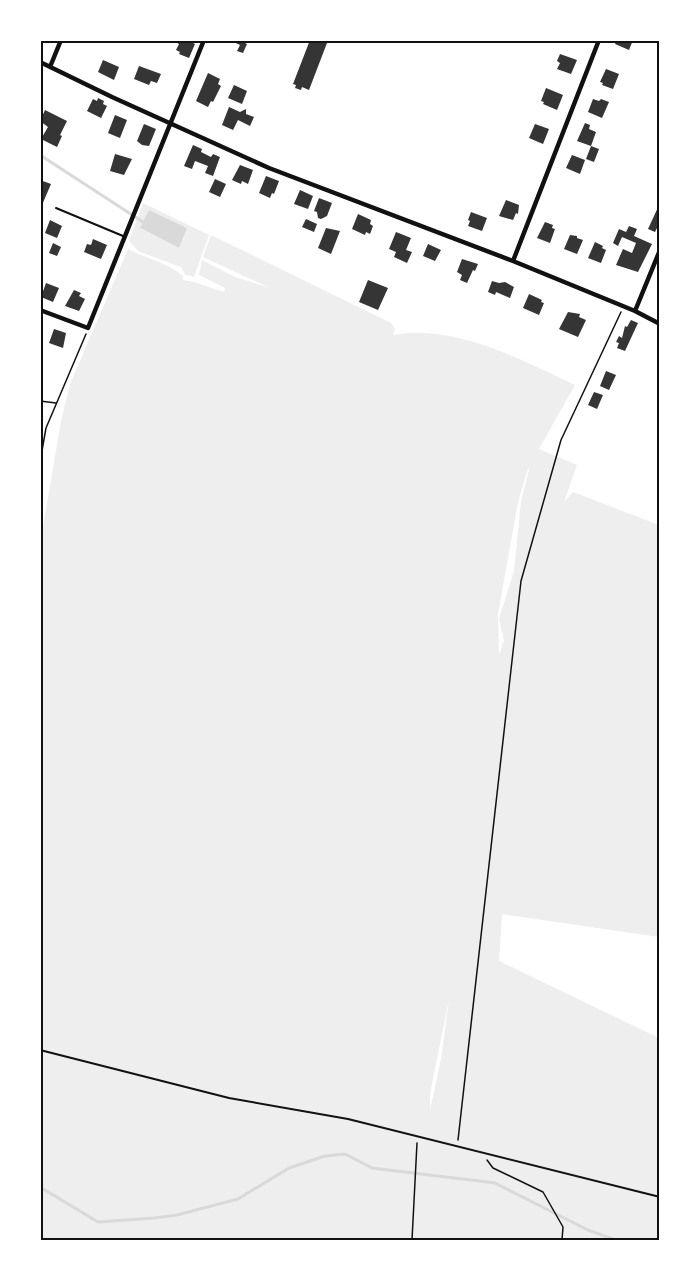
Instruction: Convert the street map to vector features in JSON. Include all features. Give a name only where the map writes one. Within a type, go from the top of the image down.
[{"type":"street","points":[[50,67],[61,40]]},
{"type":"street","points":[[40,310],[88,328],[204,40]]},
{"type":"street","points":[[513,261],[599,40]]},
{"type":"street","points":[[40,62],[269,168],[513,261],[624,306],[660,324]]},
{"type":"street","points":[[635,311],[660,250]]},
{"type":"lane","points":[[56,208],[125,237]]},
{"type":"lane","points":[[40,1050],[229,1098],[348,1119],[660,1197]]},
{"type":"path","points":[[457,1146],[521,581],[561,440],[624,306]]},
{"type":"path","points":[[40,462],[46,428],[88,328]]},
{"type":"path","points":[[40,401],[56,403]]},
{"type":"path","points":[[412,1240],[417,1136]]},
{"type":"path","points":[[483,1153],[493,1168],[543,1191],[563,1227],[562,1240]]},
{"type":"shaded area","points":[[143,203],[209,235],[194,277],[186,276],[181,267],[138,251],[129,241]],"holes":[[[149,210],[187,228],[179,248],[141,229]]]},
{"type":"shaded area","points":[[149,210],[187,228],[179,248],[140,228]]},
{"type":"shaded area","points":[[211,235],[391,323],[395,329],[393,335],[439,334],[463,339],[510,355],[575,385],[539,449],[577,465],[564,502],[573,492],[659,525],[659,937],[502,914],[499,961],[659,1038],[659,1240],[41,1240],[41,539],[61,421],[70,384],[128,249],[170,267],[183,276],[183,280],[224,292],[225,288],[199,275],[202,260],[235,277],[270,288],[203,257]],"holes":[[[530,466],[521,501],[514,571],[499,619],[504,640],[499,655],[498,614],[518,502]],[[449,999],[441,1059],[430,1110],[430,1094]]]},
{"type":"building","points":[[172,40],[187,40],[195,44],[189,58],[179,54],[180,52],[176,50],[179,44]]},
{"type":"building","points":[[229,40],[239,40],[247,44],[243,53],[237,51],[240,45]]},
{"type":"building","points":[[310,40],[327,43],[309,90],[302,87],[301,90],[295,88],[296,85],[293,84]]},
{"type":"building","points":[[617,40],[633,40],[629,50],[615,44]]},
{"type":"building","points":[[560,54],[577,60],[571,74],[557,69]]},
{"type":"building","points":[[103,60],[119,67],[114,80],[98,72]]},
{"type":"building","points":[[139,66],[161,74],[157,83],[151,81],[149,85],[134,79]]},
{"type":"building","points":[[606,69],[619,74],[613,89],[600,82]]},
{"type":"building","points":[[208,73],[220,79],[218,84],[221,86],[208,107],[196,101]]},
{"type":"building","points":[[234,85],[247,91],[242,104],[228,98]]},
{"type":"building","points":[[546,88],[563,95],[557,110],[541,101]]},
{"type":"building","points":[[98,98],[107,106],[101,118],[87,111],[93,99],[97,101]]},
{"type":"building","points":[[593,99],[609,102],[602,118],[588,112]]},
{"type":"building","points":[[229,107],[240,112],[246,109],[246,114],[254,117],[250,126],[238,120],[233,130],[222,125]]},
{"type":"building","points":[[45,110],[67,121],[57,147],[41,139],[48,127],[40,121]]},
{"type":"building","points":[[115,115],[127,120],[120,138],[108,133]]},
{"type":"building","points":[[585,123],[590,125],[589,129],[596,132],[591,146],[577,141]]},
{"type":"building","points":[[144,124],[156,129],[149,146],[137,141]]},
{"type":"building","points":[[535,124],[549,129],[543,144],[529,138]]},
{"type":"building","points":[[193,145],[211,157],[213,154],[220,157],[213,176],[205,173],[208,166],[195,161],[192,169],[184,166]]},
{"type":"building","points":[[591,146],[599,149],[594,162],[586,159]]},
{"type":"building","points":[[115,154],[132,159],[124,175],[110,171]]},
{"type":"building","points":[[572,155],[585,160],[580,174],[566,168]]},
{"type":"building","points":[[240,165],[253,170],[248,184],[232,180]]},
{"type":"building","points":[[266,176],[279,181],[270,198],[259,193]]},
{"type":"building","points":[[215,179],[226,184],[220,197],[209,192]]},
{"type":"building","points":[[40,180],[51,184],[42,205],[40,204]]},
{"type":"building","points":[[300,190],[313,196],[308,209],[294,204]]},
{"type":"building","points":[[319,198],[332,203],[327,216],[321,219],[314,211]]},
{"type":"building","points":[[506,200],[519,205],[518,214],[516,213],[513,220],[499,216]]},
{"type":"building","points":[[660,203],[660,222],[655,232],[648,229]]},
{"type":"building","points":[[471,212],[487,218],[482,231],[468,226]]},
{"type":"building","points":[[358,214],[371,220],[370,224],[373,226],[370,234],[366,232],[365,235],[352,229]]},
{"type":"building","points":[[306,219],[317,224],[314,232],[302,227]]},
{"type":"building","points":[[50,220],[62,226],[57,238],[45,233]]},
{"type":"building","points":[[545,222],[553,225],[552,228],[555,229],[550,243],[537,238]]},
{"type":"building","points":[[629,226],[637,229],[634,236],[652,244],[638,272],[616,265],[623,249],[632,253],[636,243],[622,237],[618,246],[613,243],[619,229],[626,232]]},
{"type":"building","points":[[326,228],[340,231],[331,254],[318,248]]},
{"type":"building","points":[[396,232],[411,238],[406,250],[412,252],[407,263],[394,257],[396,252],[389,249]]},
{"type":"building","points":[[570,235],[583,240],[577,254],[564,249]]},
{"type":"building","points":[[93,239],[107,245],[101,259],[84,252],[87,244],[91,245]]},
{"type":"building","points":[[595,242],[606,250],[601,263],[588,258]]},
{"type":"building","points":[[53,243],[61,247],[57,256],[49,253]]},
{"type":"building","points":[[428,244],[441,250],[435,261],[423,256]]},
{"type":"building","points":[[462,259],[478,264],[467,283],[460,280],[462,275],[457,272]]},
{"type":"building","points":[[368,280],[388,288],[378,310],[359,302]]},
{"type":"building","points":[[492,281],[505,282],[514,287],[510,298],[496,292],[495,295],[488,292]]},
{"type":"building","points":[[46,283],[59,288],[53,302],[41,297]]},
{"type":"building","points":[[74,290],[81,293],[79,296],[85,299],[79,311],[65,306]]},
{"type":"building","points":[[529,294],[544,303],[539,315],[523,308]]},
{"type":"building","points":[[568,312],[580,314],[579,317],[586,320],[578,337],[559,329]]},
{"type":"building","points":[[631,320],[638,323],[625,351],[617,348],[619,343],[616,342],[619,336],[622,338],[625,326],[627,327]]},
{"type":"building","points":[[54,329],[66,333],[63,348],[49,343]]},
{"type":"building","points":[[606,371],[616,375],[609,390],[600,386]]},
{"type":"building","points":[[594,392],[603,395],[597,409],[588,405]]},
{"type":"waterway","points":[[40,155],[143,222]]},
{"type":"waterway","points":[[40,1187],[98,1222],[155,1218],[177,1215],[238,1199],[289,1168],[325,1156],[345,1154],[372,1168],[495,1183],[588,1230],[616,1240]]}]
